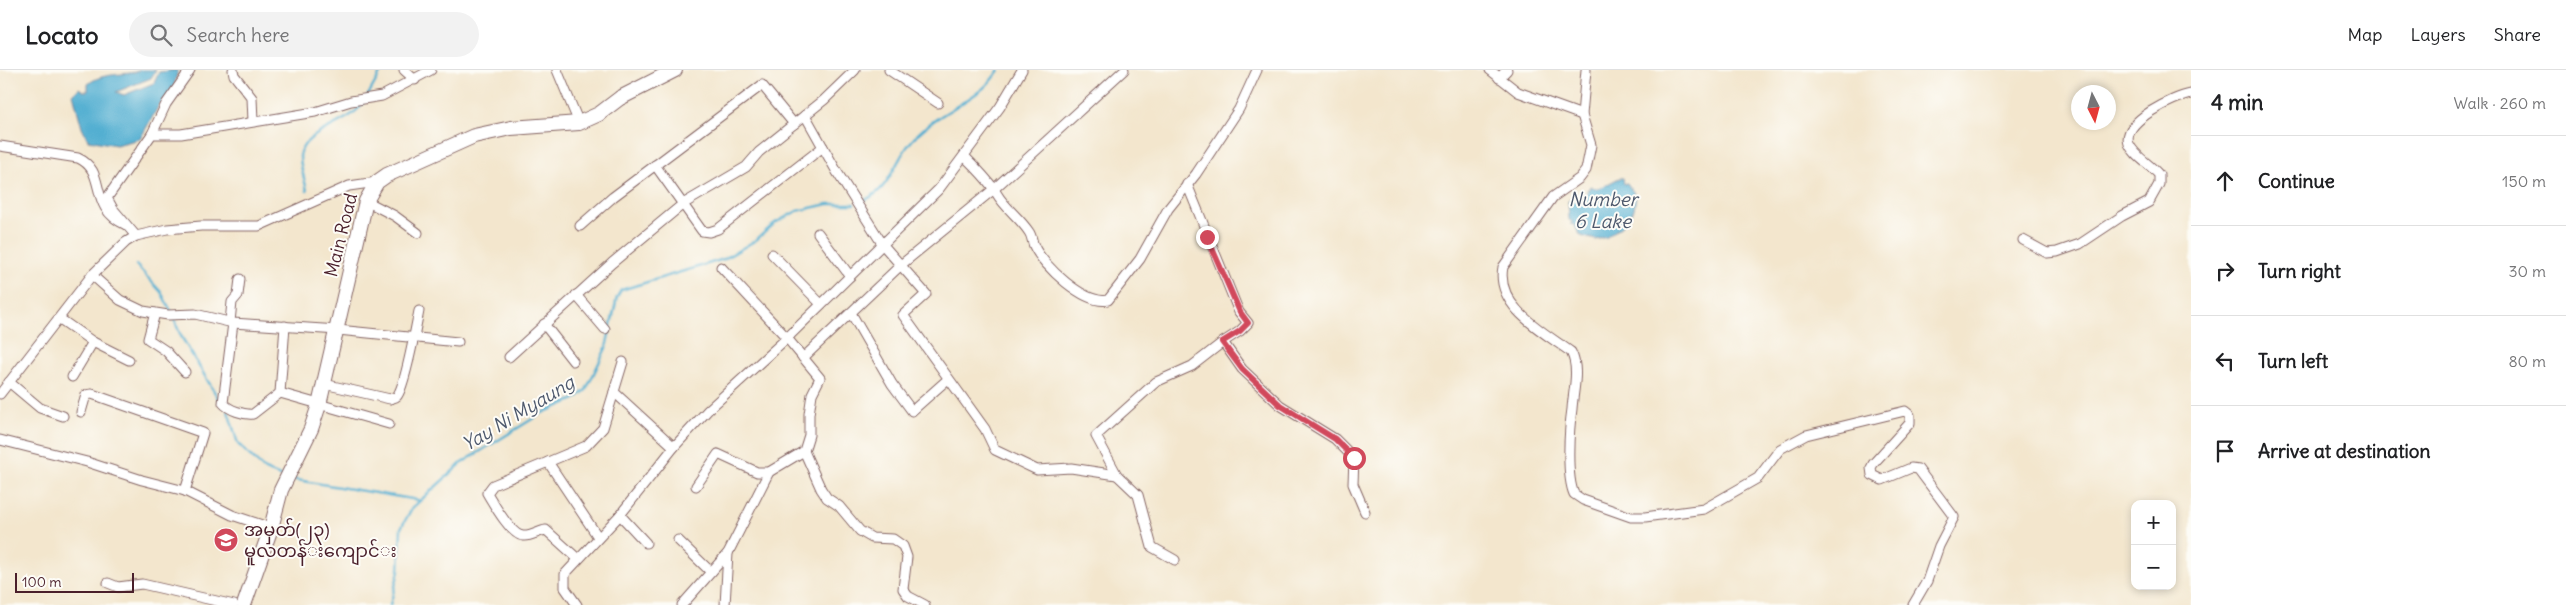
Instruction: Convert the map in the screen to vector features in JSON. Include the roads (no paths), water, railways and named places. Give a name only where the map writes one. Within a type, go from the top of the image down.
[{"type":"main road","name":"Main Road","points":[[244,605],[271,528],[281,490],[310,429],[319,405],[338,330],[366,201],[378,182],[402,166],[492,130],[580,123],[598,114],[620,98],[675,70]]},
{"type":"street","points":[[136,236],[107,198],[109,191],[152,134],[166,104],[190,70]]},
{"type":"street","points":[[233,70],[234,75],[252,98],[253,121]]},
{"type":"street","points":[[404,70],[415,80]]},
{"type":"street","points":[[152,134],[181,134],[316,112],[393,92],[431,70]]},
{"type":"street","points":[[558,70],[580,123]]},
{"type":"street","points":[[841,70],[844,80]]},
{"type":"street","points":[[509,356],[576,295],[683,204],[746,167],[759,152],[805,115],[855,70]]},
{"type":"street","points":[[889,70],[938,103]]},
{"type":"street","points":[[577,605],[565,588],[563,578],[578,559],[620,515],[674,447],[708,410],[787,338],[939,189],[1000,107],[1022,70]]},
{"type":"street","points":[[803,358],[902,264],[994,189],[1124,70]]},
{"type":"street","points":[[964,156],[1030,233],[1034,247],[1074,290],[1087,298],[1102,301],[1108,300],[1140,259],[1168,209],[1240,109],[1257,70]]},
{"type":"street","points":[[1490,70],[1498,78],[1530,98],[1582,115]]},
{"type":"street","points":[[1498,78],[1507,70]]},
{"type":"street","points":[[1586,70],[1582,115],[1591,145],[1586,170],[1580,178],[1553,197],[1504,267],[1501,277],[1503,288],[1527,320],[1571,352],[1574,358],[1576,372],[1571,416],[1571,476],[1574,494],[1583,500],[1631,517],[1645,517],[1704,509],[1758,478],[1780,449],[1806,434],[1905,411],[1910,415],[1910,423],[1873,464],[1872,475],[1882,480],[1911,468],[1918,469],[1954,517],[1939,546],[1927,581],[1913,605]]},
{"type":"street","points":[[580,226],[612,197],[762,85],[794,124]]},
{"type":"street","points":[[2022,240],[2046,253],[2057,252],[2089,240],[2122,216],[2149,202],[2159,184],[2159,175],[2129,143],[2130,129],[2137,121],[2168,101],[2191,94]]},
{"type":"street","points":[[805,115],[854,202],[883,245],[902,264],[926,294],[903,315],[986,429],[995,450],[1038,470],[1071,468],[1117,475]]},
{"type":"street","points":[[0,146],[78,158],[86,162],[92,168],[104,209],[109,215],[126,225]]},
{"type":"street","points":[[654,165],[702,231],[709,232],[718,230],[823,147]]},
{"type":"street","points":[[0,394],[60,319],[92,275],[126,242],[136,236],[167,229],[201,226],[259,226],[349,186],[378,182]]},
{"type":"street","points":[[1175,560],[1152,547],[1138,495],[1117,475],[1096,436],[1156,382],[1192,366],[1248,323],[1240,312],[1229,287],[1187,184]]},
{"type":"street","points":[[366,201],[395,216],[418,233]]},
{"type":"street","points":[[818,233],[850,276]]},
{"type":"street","points":[[772,254],[822,304]]},
{"type":"street","points":[[682,605],[728,553],[769,472],[804,451],[809,436],[812,394],[820,378],[787,338],[721,267]]},
{"type":"street","points":[[92,275],[120,300],[143,311],[168,315],[195,314],[231,323],[338,330],[458,342]]},
{"type":"street","points":[[240,279],[238,295],[232,302],[223,403],[226,407],[243,414],[253,414],[280,393],[285,326]]},
{"type":"street","points":[[576,295],[605,329]]},
{"type":"street","points":[[324,384],[390,399],[395,397],[401,386],[419,310]]},
{"type":"street","points":[[851,312],[892,384],[912,411],[948,379]]},
{"type":"street","points":[[155,313],[148,338],[166,351],[185,372]]},
{"type":"street","points":[[60,319],[93,342],[129,360]]},
{"type":"street","points":[[544,324],[573,361]]},
{"type":"street","points":[[72,377],[93,342]]},
{"type":"street","points":[[1222,342],[1242,369],[1280,405],[1335,439],[1354,458],[1353,484],[1365,512]]},
{"type":"street","points":[[578,559],[546,530],[528,536],[519,535],[513,530],[486,493],[493,485],[586,446],[603,428],[623,362]]},
{"type":"street","points":[[10,382],[40,408],[63,416]]},
{"type":"street","points":[[614,392],[674,447]]},
{"type":"street","points":[[280,393],[389,424]]},
{"type":"street","points":[[82,412],[86,395],[92,394],[203,433],[185,491]]},
{"type":"street","points":[[0,440],[87,462],[142,480],[185,491],[232,515],[271,528]]},
{"type":"street","points":[[804,451],[827,498],[839,506],[860,531],[872,538],[894,539],[903,546],[907,557],[903,590],[908,596],[925,605]]},
{"type":"street","points":[[696,486],[718,454],[753,471],[769,472]]},
{"type":"street","points":[[548,462],[598,537]]},
{"type":"street","points":[[620,515],[646,542]]},
{"type":"street","points":[[678,540],[712,572]]},
{"type":"street","points":[[725,605],[728,553]]},
{"type":"street","points":[[108,584],[118,587],[142,584],[234,605]]},
{"type":"water","points":[[141,70],[156,70],[151,78],[116,92],[124,95],[154,83],[159,72],[178,70],[173,90],[158,107],[140,139],[116,145],[88,140],[82,128],[73,94],[79,88],[83,91],[88,91],[88,84],[101,77]]},
{"type":"water","name":"Number 6 Lake","points":[[1619,178],[1623,178],[1624,184],[1627,183],[1636,196],[1634,209],[1627,222],[1607,237],[1596,240],[1581,236],[1574,225],[1570,224],[1573,222],[1569,220],[1568,201],[1572,199],[1577,201],[1585,197],[1590,186],[1598,189]]},
{"type":"waterway","points":[[367,97],[382,70]]},
{"type":"waterway","name":"Yay Ni Myaung","points":[[859,202],[869,198],[884,185],[904,151],[925,127],[984,88],[999,70]]},
{"type":"waterway","points":[[307,191],[300,160],[303,147],[309,140],[349,116],[364,101]]},
{"type":"waterway","name":"Yay Ni Myaung","points":[[390,605],[399,571],[401,528],[412,508],[463,462],[542,413],[575,399],[586,390],[606,348],[617,297],[621,290],[724,259],[756,240],[775,223],[797,211],[828,204],[854,204]]},
{"type":"waterway","points":[[136,265],[161,292],[171,311]]},
{"type":"waterway","points":[[173,317],[181,336],[221,403]]},
{"type":"waterway","points":[[228,411],[238,444],[265,470],[283,477]]},
{"type":"waterway","points":[[291,479],[418,500]]},
{"type":"place","name":"အမှတ်(၂၃) မူလတန်‌း‌ကျောင်‌း","points":[[226,540]]}]
